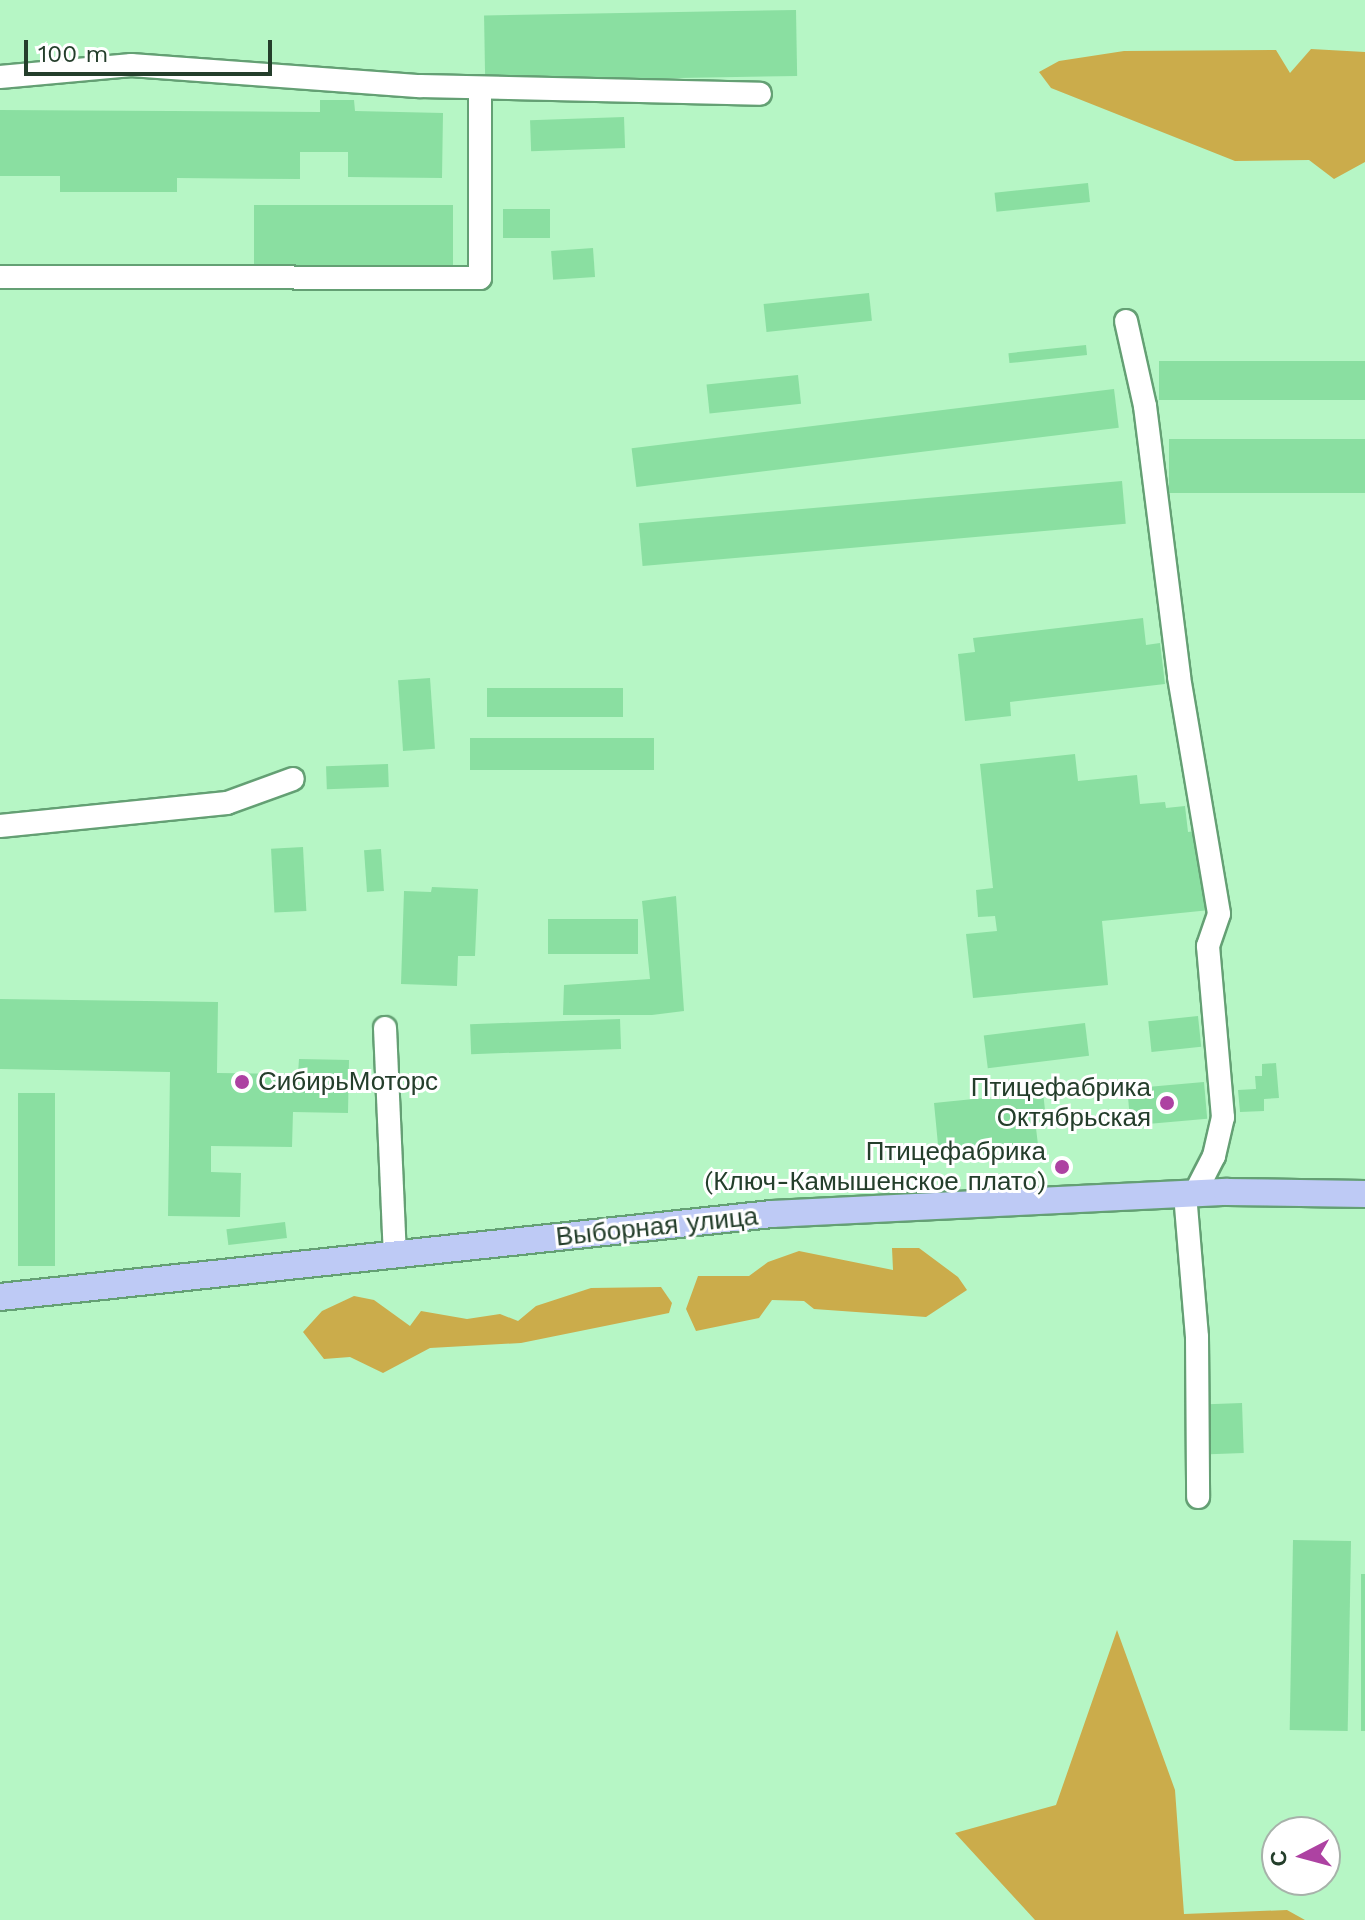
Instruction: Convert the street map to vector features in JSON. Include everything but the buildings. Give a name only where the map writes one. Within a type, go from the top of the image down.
[{"type":"main road","name":"Выборная улица","points":[[0,1297],[772,1214],[1190,1194],[1365,1194]]},
{"type":"lane","points":[[0,77],[131,65],[480,89],[760,94]]},
{"type":"lane","points":[[0,277],[480,278],[480,89]]},
{"type":"lane","points":[[1126,321],[1145,406],[1179,677],[1219,914],[1208,946],[1223,1117],[1214,1156],[1190,1194],[1197,1337],[1198,1497]]},
{"type":"lane","points":[[0,826],[227,803],[293,779]]},
{"type":"lane","points":[[385,1028],[395,1255]]},
{"type":"shaded area","points":[[1311,49],[1365,52],[1365,162],[1334,179],[1309,160],[1235,161],[1051,88],[1039,72],[1059,61],[1124,51],[1276,50],[1290,73]]},
{"type":"shaded area","points":[[892,1248],[919,1248],[958,1277],[967,1290],[926,1317],[814,1309],[804,1301],[772,1300],[759,1318],[696,1331],[686,1309],[698,1276],[749,1276],[768,1262],[799,1251],[893,1270]]},
{"type":"shaded area","points":[[661,1287],[672,1303],[669,1313],[521,1343],[430,1348],[383,1373],[350,1357],[324,1359],[303,1332],[322,1311],[354,1296],[374,1300],[410,1326],[421,1311],[467,1319],[500,1314],[518,1321],[536,1306],[591,1288]]},
{"type":"shaded area","points":[[1117,1630],[1175,1790],[1184,1914],[1287,1910],[1305,1920],[1035,1920],[955,1833],[1056,1805]]},
{"type":"place","name":"СибирьМоторс","points":[[242,1082]]},
{"type":"place","name":"Птицефабрика Октябрьская","points":[[1167,1103]]},
{"type":"place","name":"Птицефабрика (Ключ-Камышенское плато)","points":[[1062,1167]]}]
